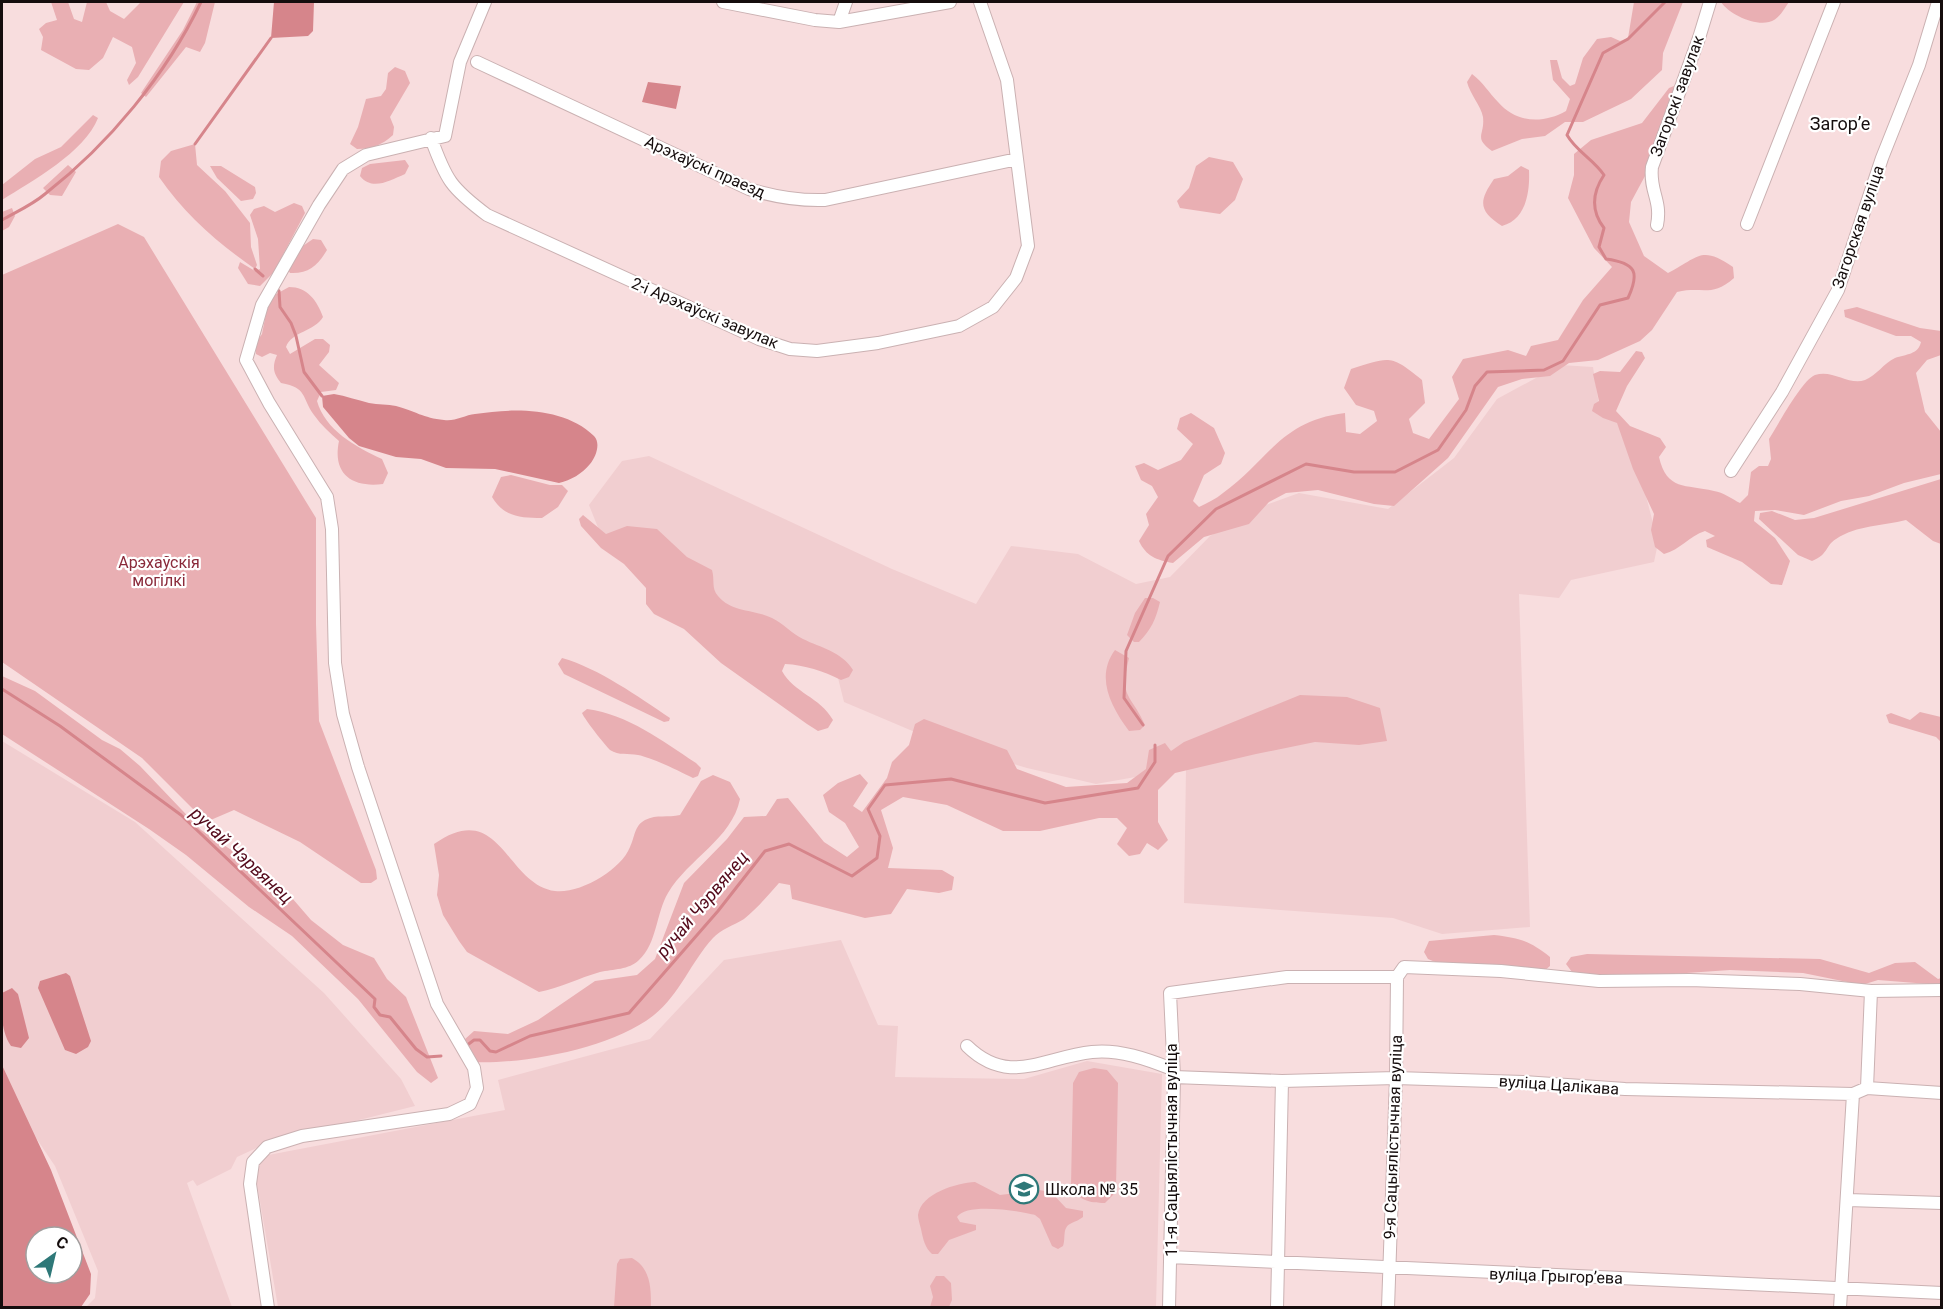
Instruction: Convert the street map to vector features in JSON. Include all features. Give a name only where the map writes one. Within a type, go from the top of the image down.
[{"type":"street","points":[[268,1308],[250,1184],[253,1162],[267,1147],[302,1136],[449,1114],[470,1104],[477,1088],[474,1068],[437,1004],[343,714],[334,663],[332,529],[327,497],[269,404],[246,360],[262,305],[319,205],[343,169],[366,155],[445,136],[460,62],[485,2]]},
{"type":"street","points":[[723,2],[815,20],[840,22],[950,2]]},
{"type":"street","points":[[840,22],[846,2]]},
{"type":"street","name":"2-і Арэхаўскі завулак","points":[[431,138],[445,176],[464,198],[487,215],[759,339],[790,349],[817,351],[879,343],[959,326],[993,307],[1016,278],[1028,246],[1007,80],[980,2]]},
{"type":"street","name":"Загорскі завулак","points":[[1657,225],[1660,208],[1650,184],[1652,167],[1710,2]]},
{"type":"street","points":[[1747,224],[1834,2]]},
{"type":"street","name":"Загорская вуліца","points":[[1731,471],[1782,392],[1838,290],[1882,158],[1919,66],[1938,2]]},
{"type":"street","name":"Арэхаўскі праезд","points":[[477,62],[749,189],[774,197],[800,201],[825,200],[1017,159]]},
{"type":"street","points":[[1400,972],[1501,971],[1599,981],[1690,980],[1800,984],[1871,991],[1941,990]]},
{"type":"street","name":"11-я Сацыялістычная вуліца","points":[[1169,1308],[1173,1073],[1170,993],[1287,977],[1400,972]]},
{"type":"street","name":"9-я Сацыялістычная вуліца","points":[[1388,1308],[1400,972]]},
{"type":"street","points":[[1867,1088],[1871,991]]},
{"type":"street","points":[[967,1046],[993,1066],[1021,1068],[1093,1052],[1141,1056],[1173,1073]]},
{"type":"street","name":"вуліца Цалікава","points":[[1173,1073],[1282,1080],[1396,1078],[1522,1082],[1625,1089],[1853,1094],[1867,1088],[1941,1093]]},
{"type":"street","points":[[1277,1308],[1282,1080]]},
{"type":"street","points":[[1840,1308],[1853,1094]]},
{"type":"street","points":[[1848,1200],[1941,1203]]},
{"type":"street","name":"вуліца Грыгорʼева","points":[[1170,1257],[1941,1293]]},
{"type":"shaded area","points":[[274,2],[314,2],[313,31],[308,36],[271,38]]},
{"type":"shaded area","points":[[648,82],[681,86],[676,109],[642,102]]},
{"type":"shaded area","points":[[1560,365],[1593,367],[1600,411],[1629,429],[1658,543],[1654,562],[1571,580],[1559,598],[1519,594],[1530,927],[1442,934],[1393,918],[1184,903],[1186,768],[1096,784],[1027,768],[929,738],[844,702],[835,666],[601,535],[589,505],[622,461],[649,456],[892,569],[976,604],[1011,546],[1078,554],[1136,584],[1170,577],[1210,536],[1263,506],[1299,493],[1388,509],[1454,458],[1497,399]]},
{"type":"shaded area","points":[[334,394],[369,403],[396,406],[444,420],[505,411],[553,415],[582,426],[596,439],[597,450],[592,461],[583,471],[559,483],[495,469],[446,468],[421,459],[396,457],[359,446],[349,438],[323,407],[322,396]]},
{"type":"shaded area","points":[[2,741],[135,822],[324,993],[401,1079],[415,1106],[267,1143],[237,1157],[231,1169],[197,1186],[193,1180],[187,1183],[232,1307],[86,1307],[95,1298],[98,1271],[84,1237],[84,1225],[79,1225],[55,1166],[32,1132],[2,1065]]},
{"type":"shaded area","points":[[841,940],[878,1025],[898,1026],[895,1077],[1024,1079],[1087,1061],[1162,1074],[1156,1307],[278,1307],[254,1166],[263,1156],[505,1110],[498,1080],[650,1039],[724,960]]},
{"type":"shaded area","points":[[66,973],[70,976],[91,1041],[88,1047],[76,1054],[65,1050],[38,988],[40,981]]},
{"type":"shaded area","points":[[12,988],[18,994],[29,1038],[21,1048],[11,1046],[2,1021],[2,993]]},
{"type":"shaded area","points":[[2,1065],[51,1170],[72,1225],[24,1225],[24,1285],[84,1285],[84,1256],[91,1274],[90,1294],[81,1307],[2,1307]]},
{"type":"green space","points":[[51,2],[68,2],[74,19],[82,22],[87,2],[106,2],[110,11],[124,19],[141,2],[184,2],[138,77],[129,85],[127,80],[136,63],[132,47],[113,37],[103,58],[89,70],[76,69],[41,50],[43,37],[39,29],[46,23],[57,20]]},
{"type":"green space","points":[[197,2],[215,2],[205,43],[200,52],[186,47],[146,97],[141,93],[183,30]]},
{"type":"green space","points":[[1634,2],[1683,2],[1663,53],[1662,70],[1631,99],[1583,122],[1565,122],[1545,136],[1522,139],[1492,151],[1486,146],[1481,139],[1482,113],[1467,82],[1472,74],[1505,109],[1521,118],[1548,118],[1566,111],[1570,99],[1553,80],[1550,60],[1557,60],[1562,78],[1570,86],[1575,84],[1583,58],[1597,39],[1611,37],[1620,41],[1628,38]]},
{"type":"green space","points":[[1721,2],[1789,2],[1775,19],[1763,23],[1742,18]]},
{"type":"green space","points":[[395,67],[405,71],[410,83],[390,117],[394,127],[393,135],[376,146],[357,149],[350,144],[358,127],[366,99],[381,96],[386,89],[388,73]]},
{"type":"green space","points":[[1674,86],[1676,91],[1666,110],[1645,176],[1631,202],[1629,222],[1644,256],[1668,273],[1694,258],[1707,255],[1714,256],[1733,267],[1734,278],[1713,290],[1677,292],[1652,330],[1640,341],[1598,360],[1569,363],[1550,376],[1522,379],[1498,387],[1448,458],[1394,506],[1374,504],[1318,490],[1286,493],[1269,502],[1249,524],[1204,537],[1173,563],[1148,554],[1139,541],[1149,525],[1146,514],[1158,497],[1152,486],[1141,480],[1135,466],[1144,463],[1158,470],[1181,460],[1193,444],[1177,429],[1180,418],[1191,413],[1214,428],[1225,453],[1221,464],[1204,475],[1193,501],[1199,507],[1220,495],[1277,443],[1305,424],[1323,417],[1345,413],[1346,432],[1360,434],[1377,421],[1374,411],[1356,405],[1344,388],[1351,369],[1389,360],[1403,366],[1422,380],[1425,403],[1409,419],[1413,433],[1429,439],[1459,399],[1452,377],[1463,359],[1508,350],[1526,356],[1531,346],[1558,340],[1583,300],[1612,267],[1594,248],[1568,198],[1574,175],[1574,154],[1591,140],[1642,123],[1669,88]]},
{"type":"green space","points":[[93,115],[98,118],[91,131],[70,154],[2,200],[2,185],[35,159],[61,147]]},
{"type":"green space","points":[[195,144],[197,165],[225,191],[250,223],[251,247],[257,265],[255,269],[203,228],[159,177],[161,161],[171,151]]},
{"type":"green space","points":[[1209,157],[1233,162],[1243,179],[1235,200],[1220,214],[1180,208],[1177,201],[1189,188],[1196,166]]},
{"type":"green space","points":[[405,160],[409,166],[405,174],[387,182],[370,183],[360,176],[362,168],[370,164]]},
{"type":"green space","points":[[68,165],[76,172],[62,196],[50,195],[43,188]]},
{"type":"green space","points":[[210,166],[221,166],[255,187],[256,193],[253,199],[241,201],[217,178]]},
{"type":"green space","points":[[1521,166],[1529,170],[1529,187],[1525,204],[1516,218],[1502,226],[1485,211],[1483,200],[1494,179],[1508,176]]},
{"type":"green space","points":[[294,203],[302,206],[305,213],[274,272],[260,286],[248,284],[238,268],[240,262],[255,271],[260,269],[258,239],[250,215],[254,209],[264,206],[275,212]]},
{"type":"green space","points":[[12,208],[15,216],[9,227],[2,231],[2,212]]},
{"type":"green space","name":"Арэхаўскія могілкі","points":[[118,224],[144,237],[316,518],[319,721],[376,870],[377,879],[371,883],[361,883],[300,842],[234,810],[206,822],[142,758],[2,662],[2,275]]},
{"type":"green space","points":[[313,239],[321,240],[327,250],[324,255],[308,270],[290,273],[287,268],[297,250]]},
{"type":"green space","points":[[289,287],[306,292],[318,305],[323,317],[315,325],[293,338],[286,347],[290,354],[315,339],[323,339],[330,345],[329,352],[319,365],[339,383],[336,390],[321,392],[317,401],[327,421],[334,429],[352,443],[382,459],[388,473],[383,484],[362,484],[347,476],[339,462],[339,441],[317,419],[303,394],[290,385],[281,383],[276,376],[274,363],[277,355],[270,353],[262,357],[256,354],[255,344],[262,334],[269,298]]},
{"type":"green space","points":[[1857,307],[1920,328],[1941,331],[1941,355],[1927,360],[1916,373],[1925,412],[1941,432],[1941,474],[1904,483],[1869,496],[1841,501],[1804,515],[1775,510],[1755,511],[1754,521],[1775,538],[1790,561],[1782,585],[1771,584],[1742,562],[1707,547],[1706,540],[1715,536],[1705,531],[1664,554],[1655,547],[1651,530],[1654,514],[1633,469],[1617,423],[1592,411],[1594,404],[1599,401],[1593,374],[1600,371],[1620,372],[1636,351],[1642,352],[1645,358],[1627,386],[1616,411],[1630,426],[1660,438],[1666,447],[1659,457],[1662,468],[1672,481],[1721,493],[1740,503],[1748,495],[1751,472],[1759,466],[1768,466],[1771,459],[1769,439],[1797,394],[1810,379],[1815,375],[1828,374],[1853,381],[1865,380],[1891,360],[1911,353],[1919,346],[1921,342],[1911,336],[1896,336],[1845,317],[1844,310]]},
{"type":"green space","points":[[511,475],[550,485],[562,485],[568,491],[558,507],[542,518],[513,515],[502,509],[492,497],[501,477]]},
{"type":"green space","points":[[1941,479],[1941,544],[1933,541],[1906,520],[1861,528],[1844,534],[1832,542],[1821,556],[1812,561],[1798,555],[1759,519],[1760,513],[1772,511],[1795,520],[1814,518]]},
{"type":"green space","points":[[583,515],[606,534],[627,526],[657,529],[687,557],[712,570],[715,590],[724,601],[736,608],[772,618],[799,637],[843,658],[853,670],[849,677],[841,680],[821,671],[800,666],[785,664],[782,671],[793,685],[828,712],[833,720],[828,728],[818,731],[807,724],[721,663],[684,629],[654,614],[646,604],[646,588],[624,564],[601,548],[581,526],[579,519]]},
{"type":"green space","points":[[1145,598],[1153,598],[1160,602],[1150,629],[1139,642],[1134,642],[1127,635],[1135,613]]},
{"type":"green space","points":[[1115,650],[1129,658],[1126,689],[1145,725],[1140,730],[1129,731],[1111,702],[1106,671]]},
{"type":"green space","points":[[562,658],[590,669],[618,684],[670,718],[669,721],[664,722],[564,674],[558,664]]},
{"type":"green space","points":[[2,676],[35,691],[102,740],[120,749],[140,766],[201,830],[245,859],[261,882],[286,891],[311,920],[343,945],[374,958],[387,979],[406,997],[438,1078],[431,1083],[417,1072],[358,999],[292,936],[249,907],[186,855],[149,829],[2,734]]},
{"type":"green space","points":[[1300,695],[1347,697],[1380,708],[1387,741],[1359,745],[1315,742],[1175,773],[1158,790],[1158,822],[1168,840],[1158,850],[1147,843],[1140,854],[1129,856],[1117,844],[1127,828],[1117,818],[1099,818],[1040,831],[1003,831],[947,805],[903,797],[881,810],[893,848],[888,868],[942,870],[954,877],[952,890],[939,893],[907,889],[891,914],[865,918],[792,899],[790,885],[779,883],[749,915],[713,938],[663,1007],[636,1027],[615,1037],[567,1052],[516,1061],[471,1062],[464,1040],[474,1031],[508,1034],[538,1020],[595,981],[637,975],[655,959],[684,883],[727,839],[744,817],[766,816],[777,799],[788,798],[824,842],[847,857],[859,847],[845,823],[829,812],[823,795],[838,783],[860,774],[868,783],[853,806],[862,812],[887,778],[892,762],[909,745],[915,724],[924,719],[1007,750],[1017,769],[1066,787],[1127,783],[1146,769],[1149,750],[1165,743],[1171,751],[1184,742]]},
{"type":"green space","points":[[587,709],[617,717],[657,737],[696,763],[701,768],[698,776],[693,778],[666,765],[634,754],[613,752],[582,713]]},
{"type":"green space","points":[[1920,712],[1941,717],[1941,742],[1936,737],[1889,723],[1886,715],[1891,713],[1910,720]]},
{"type":"green space","points":[[713,775],[730,782],[740,799],[735,813],[719,837],[668,893],[649,946],[639,960],[631,966],[600,972],[539,992],[467,952],[443,915],[437,895],[439,875],[434,844],[456,832],[474,831],[489,836],[524,874],[538,885],[555,891],[576,889],[598,879],[618,864],[625,856],[641,822],[654,817],[680,815],[701,781]]},
{"type":"green space","points":[[1494,935],[1518,939],[1536,947],[1550,957],[1550,966],[1544,971],[1440,964],[1428,959],[1424,952],[1429,941]]},
{"type":"green space","points":[[1587,954],[1820,959],[1869,973],[1895,963],[1915,962],[1938,979],[1941,978],[1941,985],[1878,980],[1862,985],[1803,973],[1730,970],[1614,978],[1572,972],[1566,964],[1571,957]]},
{"type":"green space","points":[[1094,1068],[1107,1070],[1118,1083],[1116,1187],[1113,1195],[1105,1203],[1085,1200],[1077,1195],[1071,1186],[1073,1083],[1079,1072]]},
{"type":"green space","points":[[975,1182],[1000,1195],[1039,1190],[1051,1192],[1066,1208],[1083,1211],[1083,1217],[1068,1226],[1063,1246],[1058,1249],[1052,1246],[1040,1219],[1035,1215],[994,1209],[962,1212],[957,1217],[960,1222],[976,1225],[976,1230],[949,1240],[938,1254],[932,1254],[926,1246],[918,1217],[921,1207],[933,1195],[941,1191],[959,1184]]},
{"type":"green space","points":[[632,1258],[643,1267],[649,1279],[651,1307],[614,1307],[617,1264],[620,1259]]},
{"type":"green space","points":[[936,1276],[944,1276],[951,1283],[952,1300],[949,1307],[930,1307],[933,1297],[930,1286]]},
{"type":"waterway","points":[[2,220],[45,194],[113,131],[134,107],[171,56],[201,2]]},
{"type":"waterway","name":"ручай Чэрвянец","points":[[1143,725],[1124,698],[1126,651],[1168,556],[1216,509],[1306,464],[1354,472],[1395,472],[1438,450],[1466,410],[1475,386],[1487,372],[1544,370],[1563,361],[1600,305],[1628,298],[1634,282],[1633,270],[1624,263],[1606,259],[1599,247],[1604,228],[1595,209],[1595,195],[1604,175],[1567,135],[1603,53],[1628,39],[1665,2]]},
{"type":"waterway","points":[[195,144],[271,38]]},
{"type":"waterway","points":[[255,269],[263,276]]},
{"type":"waterway","points":[[275,287],[279,291],[280,307],[291,323],[296,336],[304,372],[322,396]]},
{"type":"waterway","name":"ручай Чэрвянец","points":[[2,689],[60,726],[181,815],[375,999],[374,1007],[380,1015],[390,1017],[416,1049],[427,1057],[441,1056]]},
{"type":"waterway","name":"ручай Чэрвянец","points":[[466,1046],[474,1040],[480,1040],[490,1051],[496,1052],[530,1036],[629,1013],[718,911],[765,851],[789,844],[852,876],[877,858],[880,836],[868,809],[885,785],[951,779],[1045,803],[1138,788],[1155,762],[1155,745]]},
{"type":"place","name":"Школа № 35","points":[[1024,1189]]},
{"type":"district","name":"Загорʼе","points":[[1840,123]]}]
